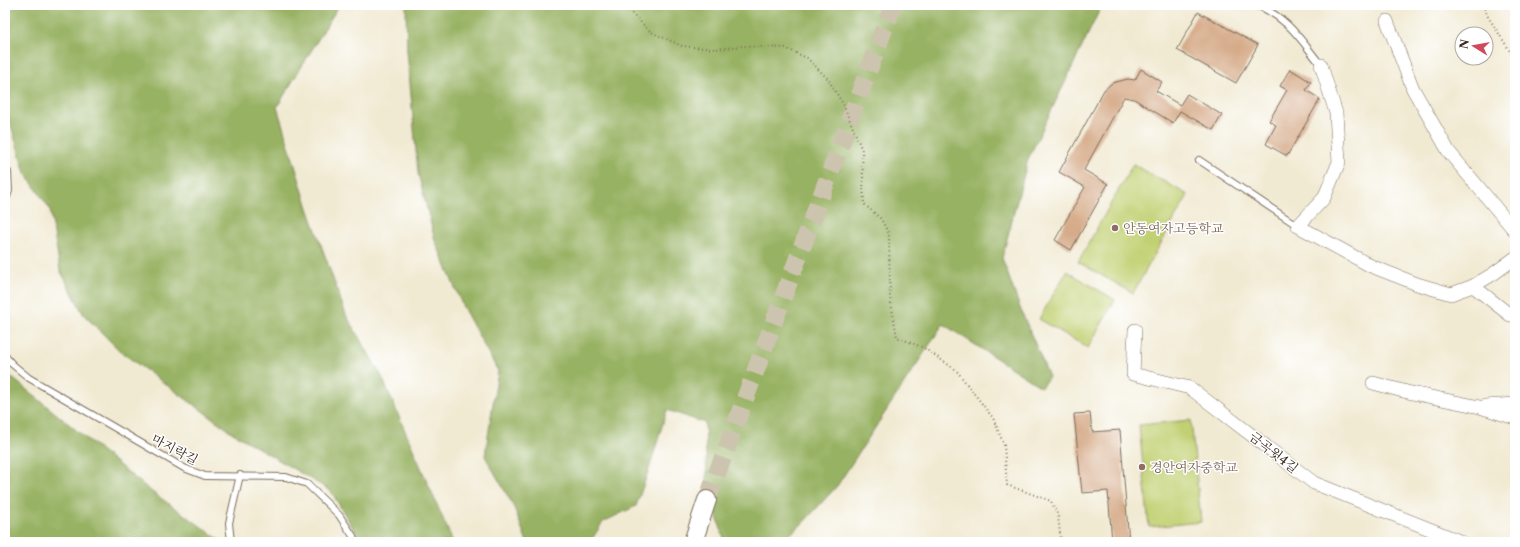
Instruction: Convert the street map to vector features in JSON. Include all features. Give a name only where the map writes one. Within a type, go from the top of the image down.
[{"type":"street","points":[[1387,21],[1413,89],[1449,152],[1515,231]]},
{"type":"street","points":[[1321,65],[1336,113],[1339,162],[1324,198],[1298,226],[1371,266],[1417,284],[1452,294],[1473,286],[1515,258]]},
{"type":"street","points":[[1473,286],[1510,315],[1515,316]]},
{"type":"street","name":"금곡윗4길","points":[[1135,330],[1134,374],[1190,388],[1314,483],[1461,542]]},
{"type":"street","points":[[1373,383],[1407,392],[1480,407],[1515,418]]},
{"type":"street","points":[[1480,407],[1489,404],[1515,404]]},
{"type":"street","points":[[693,542],[707,500]]},
{"type":"lane","points":[[1257,5],[1272,12],[1290,25],[1321,65]]},
{"type":"lane","points":[[1199,160],[1298,226]]},
{"type":"lane","points":[[5,202],[9,191],[8,172]]},
{"type":"lane","name":"마지락길","points":[[5,356],[24,373],[42,386],[184,468],[205,476],[240,475],[286,477],[307,484],[338,515],[353,536],[355,542]]},
{"type":"lane","points":[[232,542],[229,523],[240,475]]},
{"type":"path","points":[[623,5],[651,32],[682,46],[716,50],[743,46],[785,48],[807,58],[828,79],[843,104],[862,150],[864,204],[882,218],[889,234],[890,297],[897,337],[924,348],[956,370],[993,418],[1004,445],[1007,485],[1051,501],[1058,516],[1061,542]]},
{"type":"path","points":[[1483,5],[1487,15],[1515,59]]},
{"type":"green space","points":[[5,5],[339,5],[277,107],[308,208],[346,315],[381,375],[453,542],[361,542],[331,491],[233,433],[121,352],[84,315],[60,270],[50,209],[25,173],[5,105]]},
{"type":"green space","points":[[406,5],[1102,5],[1028,159],[1002,258],[1020,308],[1049,377],[1041,387],[943,324],[837,486],[802,524],[781,542],[725,542],[707,485],[705,423],[667,410],[636,506],[603,522],[590,542],[527,542],[514,507],[485,456],[498,371],[463,307],[435,240],[418,173],[407,51]]},
{"type":"green space","points":[[1133,164],[1188,195],[1133,293],[1078,262]]},
{"type":"green space","points":[[1067,271],[1115,300],[1088,348],[1039,319]]},
{"type":"green space","points":[[5,372],[152,492],[223,542],[5,542]]},
{"type":"green space","points":[[1191,420],[1201,522],[1149,527],[1139,425]]},
{"type":"building","points":[[1198,12],[1258,45],[1236,83],[1177,50]]},
{"type":"building","points":[[1141,69],[1162,82],[1156,91],[1180,105],[1187,94],[1222,115],[1213,130],[1180,111],[1173,123],[1134,99],[1124,97],[1084,170],[1108,184],[1071,250],[1055,240],[1085,187],[1059,172],[1104,90],[1112,83],[1128,79],[1135,80]]},
{"type":"building","points":[[1290,69],[1311,82],[1306,90],[1320,99],[1287,156],[1266,144],[1276,125],[1269,121],[1287,90],[1280,86]]},
{"type":"building","points":[[1090,413],[1092,432],[1120,430],[1129,542],[1112,542],[1108,491],[1082,493],[1074,414]]},
{"type":"tunnel","points":[[707,500],[893,5]]},
{"type":"place","name":"안동여자고등학교","points":[[1115,228]]},
{"type":"place","name":"경안여자중학교","points":[[1142,467]]}]
